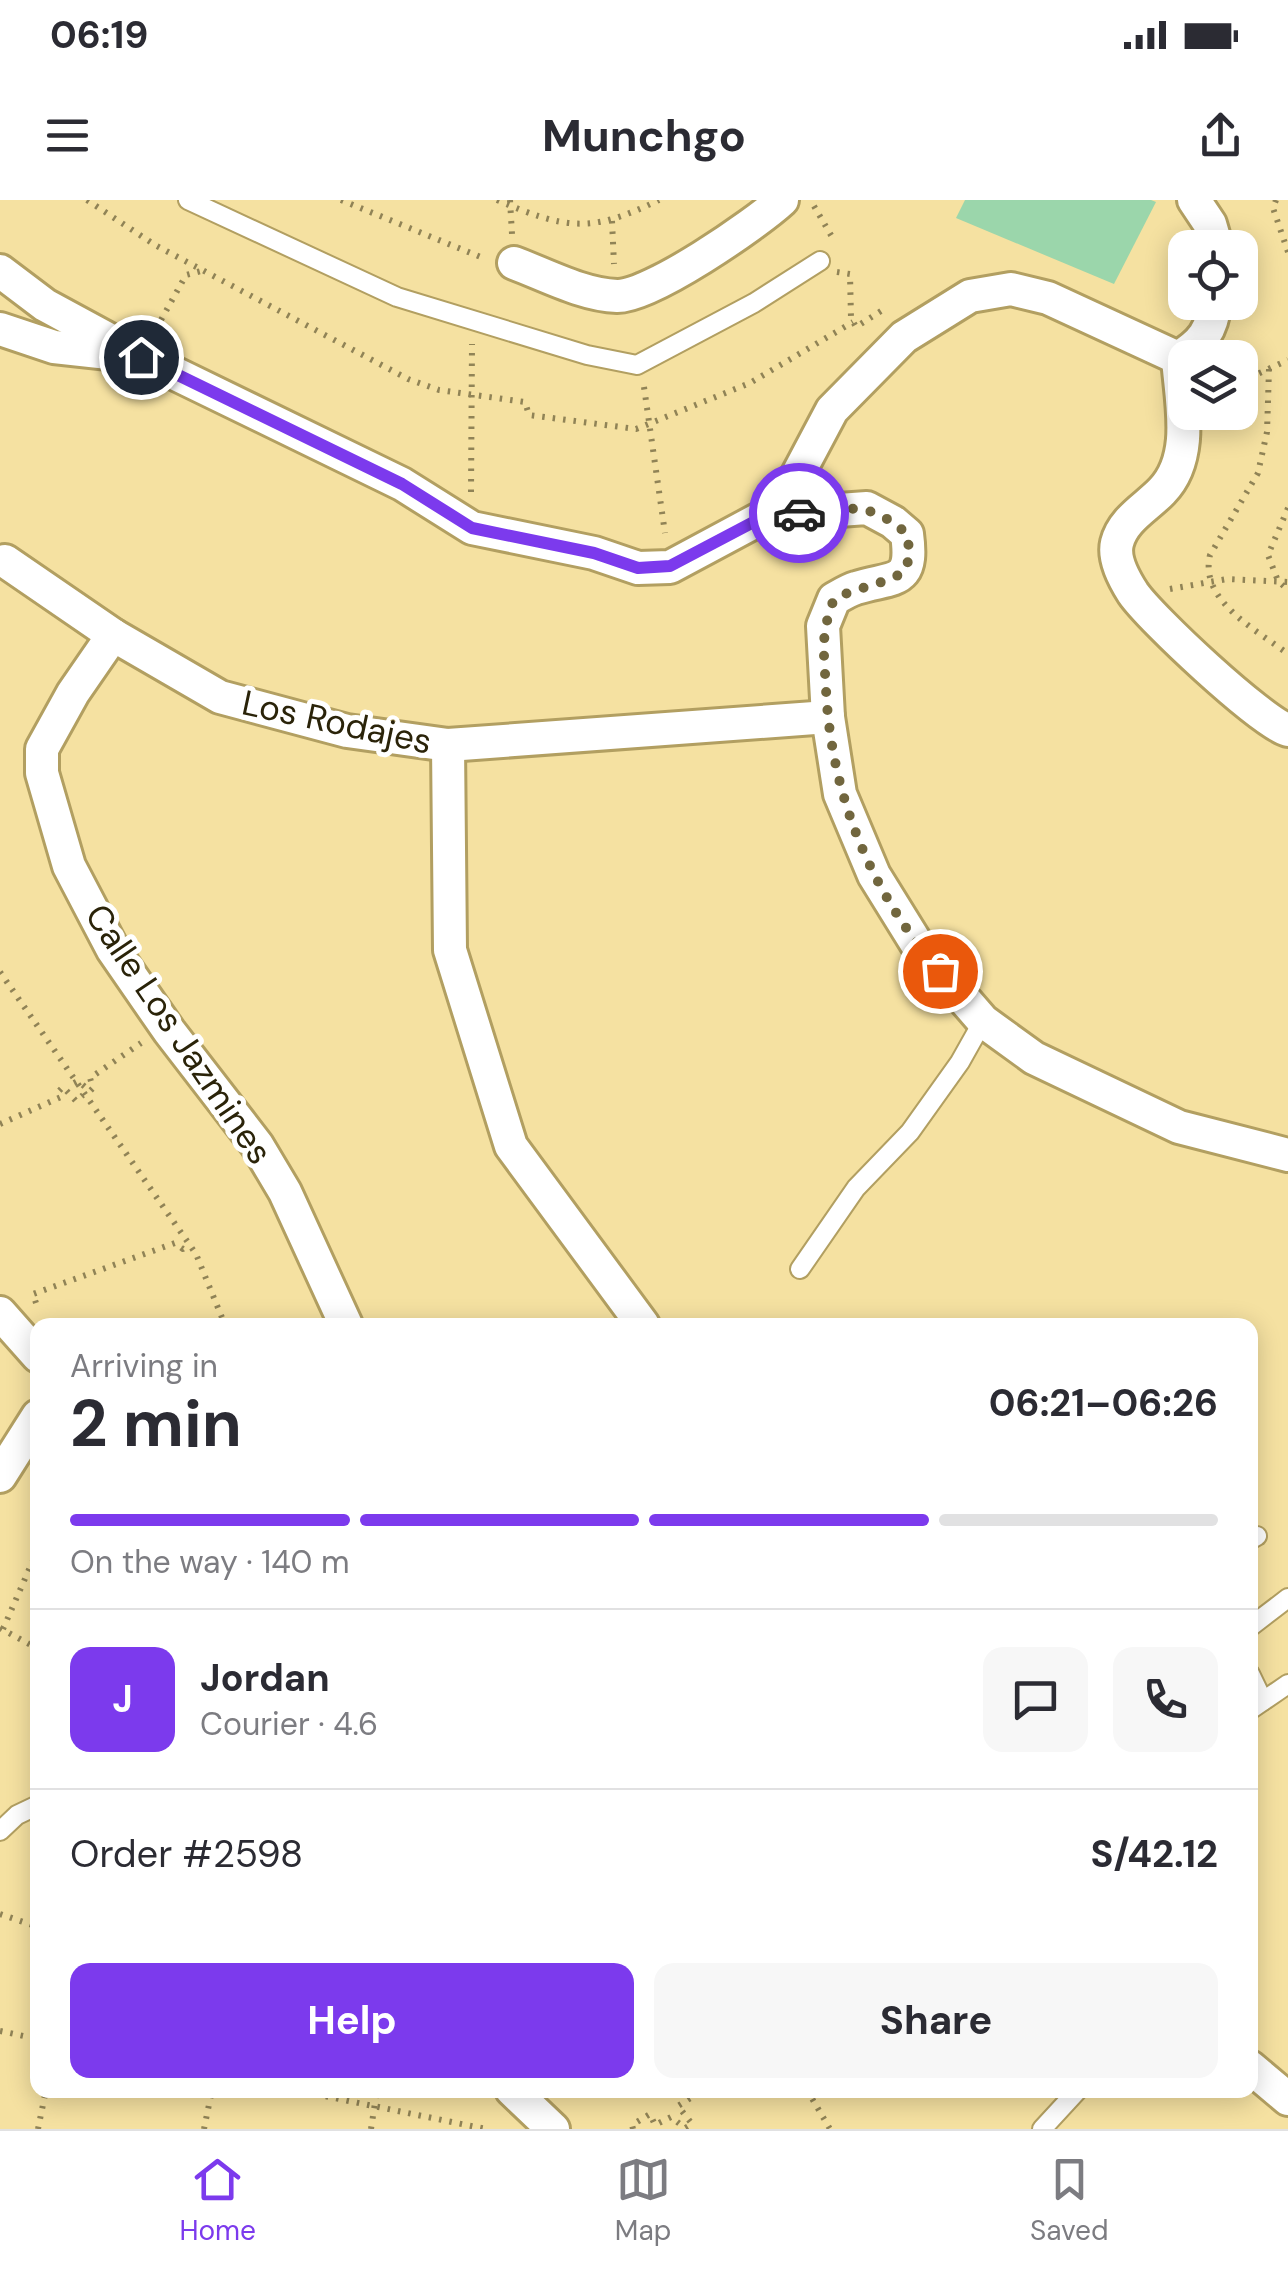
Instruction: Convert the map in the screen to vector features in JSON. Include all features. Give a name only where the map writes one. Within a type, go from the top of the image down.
[{"type":"street","points":[[514,263],[600,294],[621,297],[646,290],[763,217],[782,200]]},
{"type":"street","points":[[1194,200],[1212,230]]},
{"type":"street","points":[[0,270],[45,305],[141,357],[402,484],[472,528],[594,553],[638,568],[670,566],[780,508],[832,410],[904,337],[970,296],[1011,289],[1048,298],[1168,353]]},
{"type":"street","points":[[0,329],[54,346],[141,357]]},
{"type":"street","points":[[1184,430],[1176,472],[1164,489],[1128,522],[1116,544],[1119,568],[1134,596],[1238,697],[1288,730]]},
{"type":"street","points":[[780,508],[797,513],[867,508],[907,534],[910,556],[904,572],[884,584],[857,588],[834,599],[823,626],[828,716],[840,794],[874,876],[918,946],[983,1021],[1034,1058],[1179,1128],[1288,1155]]},
{"type":"street","name":"Los Rodajes","points":[[5,561],[112,635],[220,697],[347,732],[448,745],[828,716]]},
{"type":"street","name":"Calle Los Jazmines","points":[[112,635],[72,693],[42,749],[42,773],[70,866],[113,950],[257,1145],[285,1192],[343,1318]]},
{"type":"street","points":[[448,745],[450,950],[511,1146],[638,1318]]},
{"type":"street","points":[[14,1310],[30,1341]]},
{"type":"street","points":[[0,1476],[30,1429]]},
{"type":"street","points":[[1258,2074],[1288,2100]]},
{"type":"street","points":[[520,2098],[552,2129]]},
{"type":"lane","points":[[188,200],[397,297],[587,355],[637,365],[754,303],[820,260]]},
{"type":"lane","points":[[800,1270],[856,1188],[910,1132],[960,1062],[983,1021]]},
{"type":"lane","points":[[1258,1622],[1288,1598]]},
{"type":"lane","points":[[1258,1705],[1288,1684]]},
{"type":"lane","points":[[0,1831],[30,1808]]},
{"type":"lane","points":[[1042,2129],[1071,2098]]},
{"type":"path","points":[[87,200],[155,245],[408,379],[439,390],[525,402],[529,415],[626,428],[650,425],[750,383],[853,322]]},
{"type":"path","points":[[341,200],[481,258],[514,263]]},
{"type":"path","points":[[497,200],[570,224],[589,226],[612,221],[660,200]]},
{"type":"path","points":[[814,200],[812,204],[836,244],[820,260],[823,269],[850,274],[856,327],[884,309]]},
{"type":"path","points":[[1276,200],[1273,208],[1288,252]]},
{"type":"path","points":[[612,221],[612,256],[621,297]]},
{"type":"path","points":[[141,357],[186,275],[202,271]]},
{"type":"path","points":[[472,528],[472,342],[480,324]]},
{"type":"path","points":[[1258,373],[1288,360]]},
{"type":"path","points":[[637,365],[642,374],[670,566]]},
{"type":"path","points":[[1269,368],[1267,432],[1258,473],[1210,555],[1206,570],[1208,581],[1227,606],[1288,654]]},
{"type":"path","points":[[1288,508],[1268,555],[1278,581],[1288,590]]},
{"type":"path","points":[[1134,596],[1208,581],[1288,582]]},
{"type":"path","points":[[0,972],[74,1084],[190,1244],[222,1318]]},
{"type":"path","points":[[74,1084],[78,1080],[90,1091],[90,1078],[150,1036],[132,1010],[146,999]]},
{"type":"path","points":[[0,1124],[61,1097],[63,1087],[76,1101],[83,1095]]},
{"type":"path","points":[[14,1310],[37,1302],[34,1294],[176,1243],[182,1249],[190,1244]]},
{"type":"path","points":[[30,1566],[2,1629],[30,1645]]},
{"type":"path","points":[[0,1914],[30,1924]]},
{"type":"path","points":[[0,2031],[30,2037]]},
{"type":"path","points":[[38,2129],[44,2098]]},
{"type":"path","points":[[204,2129],[210,2098]]},
{"type":"path","points":[[335,2098],[486,2129]]},
{"type":"path","points":[[371,2129],[376,2098]]},
{"type":"path","points":[[633,2129],[632,2124],[650,2114],[655,2125],[671,2118],[685,2128],[692,2124],[678,2106],[691,2098]]},
{"type":"path","points":[[813,2098],[830,2129]]},
{"type":"green space","points":[[965,200],[1156,202],[1114,284],[956,218]]},
{"type":"way so far","points":[[799,513],[867,508],[907,534],[910,556],[904,572],[884,584],[857,588],[834,599],[823,626],[828,716],[840,794],[874,876],[918,946],[940,971]]},
{"type":"route","points":[[141,357],[402,484],[472,528],[594,553],[638,568],[670,566],[780,508],[799,513]]}]
